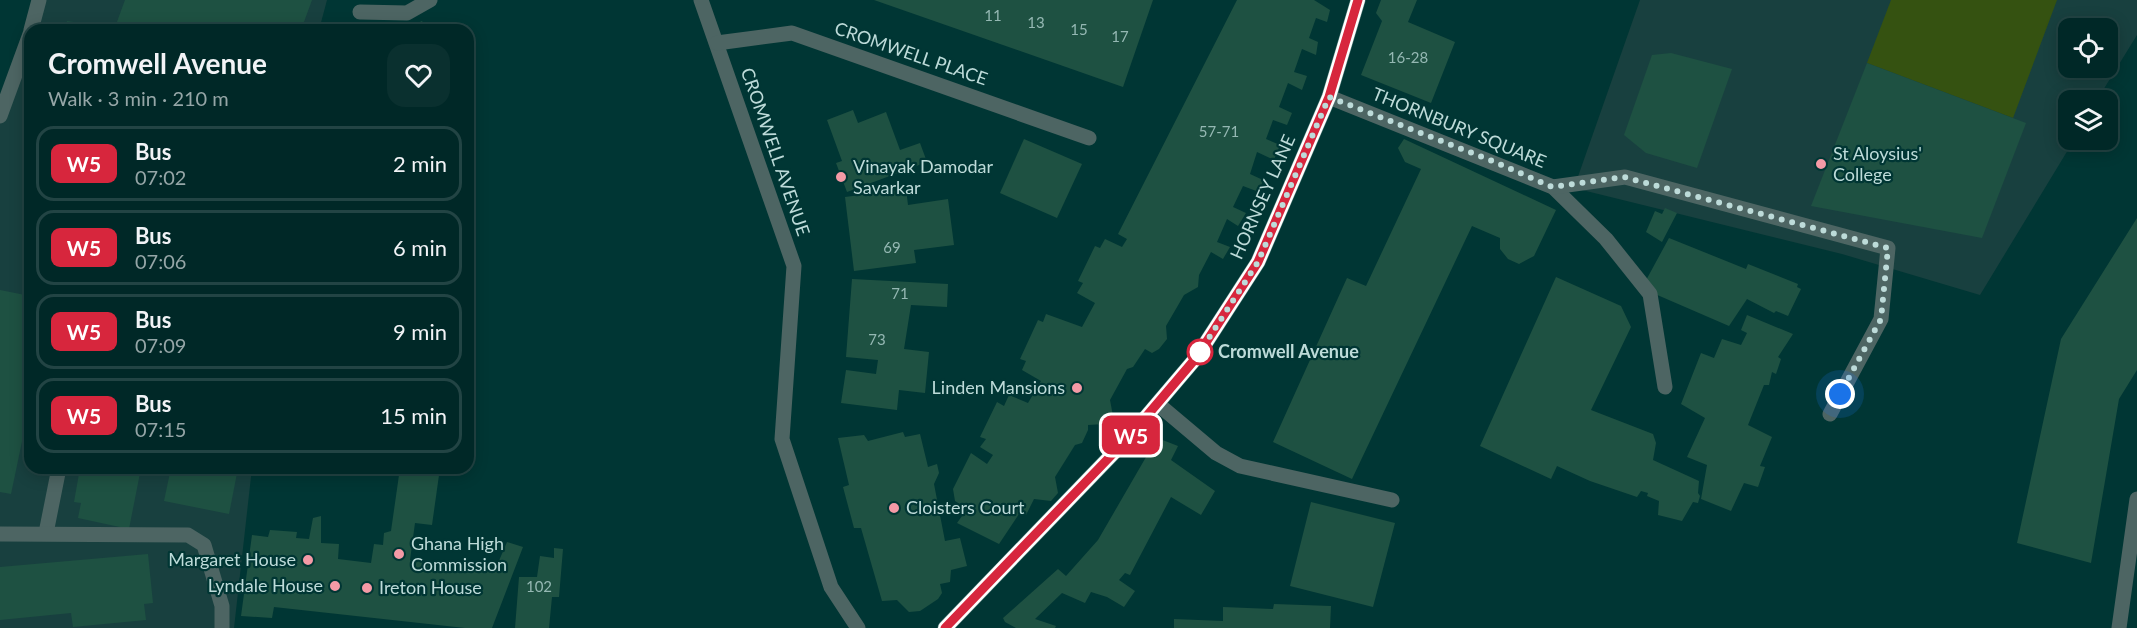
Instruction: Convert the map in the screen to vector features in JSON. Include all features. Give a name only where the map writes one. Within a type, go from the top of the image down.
[{"type":"main road","name":"HORNSEY LANE","points":[[945,628],[1159,405],[1196,358],[1258,262],[1329,97],[1358,0]]},
{"type":"street","points":[[33,24],[39,0]]},
{"type":"street","points":[[360,12],[407,13],[430,0]]},
{"type":"street","name":"CROMWELL AVENUE","points":[[701,0],[794,266],[782,440],[831,587],[858,628]]},
{"type":"street","name":"CROMWELL PLACE","points":[[717,43],[792,33],[1089,138]]},
{"type":"street","points":[[0,116],[24,51]]},
{"type":"street","name":"THORNBURY SQUARE","points":[[1329,97],[1495,162],[1552,187],[1606,238],[1650,294],[1665,387]]},
{"type":"street","points":[[1552,187],[1624,177],[1888,248],[1881,319],[1830,414]]},
{"type":"street","points":[[1159,405],[1216,453],[1239,466],[1392,500]]},
{"type":"street","points":[[46,533],[58,474]]},
{"type":"street","points":[[2119,628],[2137,499]]},
{"type":"street","points":[[0,534],[188,535],[204,545],[222,606],[222,628]]},
{"type":"shaded area","points":[[39,0],[327,0],[321,24],[33,24]]},
{"type":"shaded area","name":"St Aloysius' College","points":[[1640,0],[2137,0],[2137,35],[2118,66],[2118,18],[2058,18],[2058,78],[2111,78],[2103,90],[2058,90],[2058,150],[2068,150],[1980,295],[1842,254],[1574,188]]},
{"type":"shaded area","points":[[24,50],[24,474],[251,474],[234,628],[0,628],[0,116]]},
{"type":"green space","points":[[1891,0],[2057,0],[2013,118],[1867,63]]},
{"type":"building","points":[[125,0],[312,0],[303,24],[116,24]]},
{"type":"building","points":[[874,0],[1153,0],[1123,87]]},
{"type":"building","points":[[1237,0],[1314,0],[1330,10],[1327,22],[1316,18],[1309,38],[1318,42],[1316,55],[1302,49],[1294,72],[1307,76],[1302,90],[1288,83],[1279,107],[1292,113],[1287,125],[1273,120],[1266,139],[1280,145],[1274,160],[1257,152],[1250,174],[1263,180],[1259,192],[1243,186],[1233,207],[1246,213],[1238,226],[1227,219],[1217,242],[1230,247],[1223,259],[1211,252],[1199,275],[1198,287],[1184,295],[1166,326],[1167,339],[1159,349],[1152,353],[1145,349],[1133,367],[1127,369],[1110,400],[1113,416],[1104,424],[1088,425],[1082,443],[1075,445],[1055,477],[1058,493],[1051,501],[1034,499],[1026,515],[1019,514],[999,544],[957,523],[967,509],[955,501],[953,489],[971,453],[987,464],[993,455],[980,447],[986,439],[980,437],[997,402],[1004,406],[1009,395],[1028,403],[1041,381],[1022,370],[1026,361],[1020,359],[1038,320],[1043,322],[1046,314],[1082,327],[1095,303],[1077,293],[1083,283],[1078,281],[1095,246],[1100,248],[1105,239],[1122,247],[1127,239],[1118,234]]},
{"type":"building","points":[[1381,0],[1417,0],[1408,22],[1455,42],[1431,103],[1361,75],[1382,21],[1376,13]]},
{"type":"building","points":[[67,21],[87,24],[67,24]]},
{"type":"building","points":[[1671,53],[1732,69],[1697,168],[1646,153],[1624,135],[1652,55]]},
{"type":"building","points":[[1867,63],[2026,123],[1982,238],[1811,206]]},
{"type":"building","points":[[853,110],[858,123],[886,112],[900,150],[920,143],[927,162],[847,192],[836,163],[842,161],[827,120]]},
{"type":"building","points":[[1024,139],[1082,164],[1057,218],[1000,193]]},
{"type":"building","points":[[1404,139],[1556,210],[1534,256],[1519,264],[1508,259],[1500,249],[1500,238],[1472,226],[1352,479],[1273,442],[1347,278],[1366,286],[1421,169],[1405,162],[1398,148]]},
{"type":"building","points":[[906,189],[908,205],[948,199],[954,245],[914,250],[916,263],[854,271],[845,197]]},
{"type":"building","points":[[1665,208],[1677,213],[1662,242],[1646,232],[1655,211],[1662,214]]},
{"type":"building","points":[[2137,218],[2137,370],[2119,399],[2091,563],[2017,543],[2061,339]]},
{"type":"building","points":[[1669,238],[1746,269],[1748,264],[1798,284],[1797,287],[1801,289],[1788,316],[1776,311],[1774,313],[1747,299],[1729,326],[1655,294],[1644,284]]},
{"type":"building","points":[[1556,277],[1621,306],[1631,327],[1591,410],[1653,434],[1656,443],[1653,460],[1699,481],[1698,503],[1693,502],[1682,521],[1658,515],[1659,501],[1647,496],[1648,493],[1641,491],[1637,497],[1590,481],[1557,466],[1551,479],[1480,446]]},
{"type":"building","points":[[852,279],[948,284],[947,307],[911,305],[904,349],[929,352],[925,393],[899,390],[897,410],[841,403],[846,370],[876,374],[878,360],[846,357]]},
{"type":"building","points":[[0,290],[24,295],[24,432],[11,494],[0,492]]},
{"type":"building","points":[[1747,315],[1793,334],[1778,357],[1781,359],[1776,374],[1772,372],[1769,385],[1764,385],[1748,425],[1772,437],[1760,466],[1765,467],[1758,487],[1744,483],[1731,511],[1701,499],[1707,465],[1687,457],[1705,418],[1681,404],[1701,353],[1714,358],[1722,339],[1741,345],[1747,333],[1741,330]]},
{"type":"building","name":"Cloisters Court","points":[[903,432],[905,437],[920,434],[928,467],[937,464],[939,473],[934,484],[945,541],[960,538],[967,566],[951,570],[950,582],[940,584],[942,593],[938,599],[920,611],[909,612],[897,600],[882,601],[861,528],[854,528],[843,487],[849,485],[838,438],[864,435],[868,441]]},
{"type":"building","points":[[1160,439],[1178,446],[1171,460],[1215,491],[1201,515],[1171,497],[1130,575],[1125,573],[1119,580],[1135,591],[1124,607],[1107,597],[1091,592],[1085,603],[1062,593],[1035,619],[1056,626],[1055,628],[1016,628],[1005,622],[1003,618],[1058,569],[1066,576],[1098,540],[1153,445]]},
{"type":"building","points":[[79,474],[140,474],[129,529],[78,518],[81,503],[74,502]]},
{"type":"building","points":[[170,474],[237,474],[229,514],[164,501]]},
{"type":"building","points":[[383,474],[439,474],[432,525],[415,523],[410,560],[495,570],[507,542],[523,547],[492,628],[465,628],[274,607],[272,618],[241,616],[252,535],[268,537],[270,530],[297,532],[296,538],[309,539],[313,518],[321,516],[321,543],[339,544],[338,559],[371,563],[374,544],[383,545],[384,533],[391,531],[399,475]]},
{"type":"building","points":[[1311,502],[1395,523],[1373,607],[1290,586]]},
{"type":"building","points":[[554,548],[563,549],[559,597],[552,597],[549,628],[515,628],[519,577],[537,577],[540,556],[554,558]]},
{"type":"building","points":[[148,554],[153,603],[144,604],[146,620],[73,627],[71,613],[0,620],[0,567]]},
{"type":"building","points":[[1274,604],[1331,606],[1330,628],[1174,628],[1174,619],[1223,621],[1223,607],[1273,609]]},
{"type":"bus line","name":"W5","points":[[945,628],[1159,405],[1196,358],[1258,262],[1329,97],[1358,0]]},
{"type":"place","name":"St Aloysius' College","points":[[1821,164]]},
{"type":"place","name":"Vinayak Damodar Savarkar","points":[[841,177]]},
{"type":"place","name":"Cromwell Avenue","points":[[1200,352]]},
{"type":"place","name":"Linden Mansions","points":[[1077,388]]},
{"type":"place","name":"Cloisters Court","points":[[894,508]]},
{"type":"place","name":"Ghana High Commission","points":[[399,554]]},
{"type":"place","name":"Margaret House","points":[[308,560]]},
{"type":"place","name":"Lyndale House","points":[[335,586]]},
{"type":"place","name":"Ireton House","points":[[367,588]]},
{"type":"route","points":[[1200,352],[1196,358],[1258,262],[1329,97],[1495,162],[1552,187],[1624,177],[1888,248],[1881,319],[1840,394]]}]
